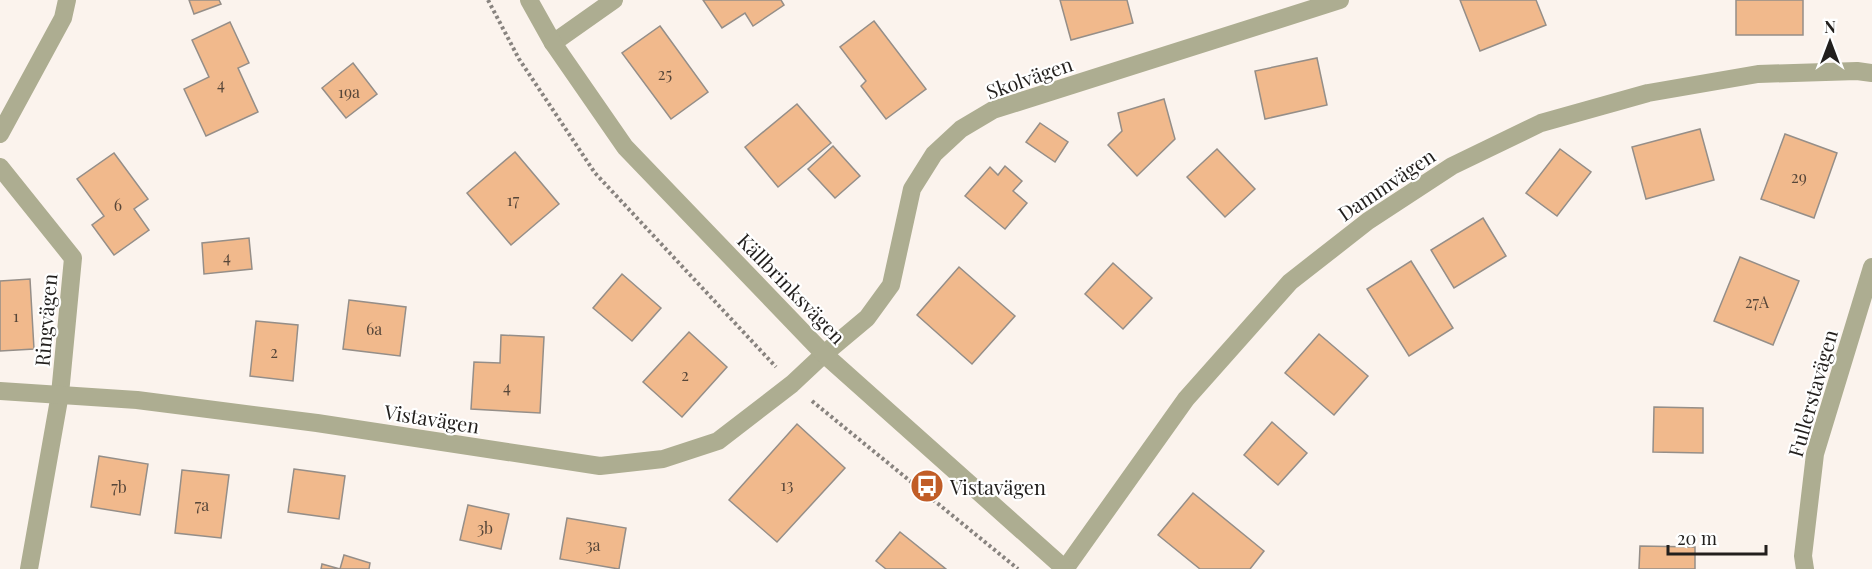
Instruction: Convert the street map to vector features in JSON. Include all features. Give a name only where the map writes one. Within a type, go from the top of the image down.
[{"type":"street","points":[[0,134],[63,18],[67,0]]},
{"type":"street","name":"Källbrinksvägen","points":[[529,0],[553,43],[625,147],[824,354],[1065,569]]},
{"type":"street","points":[[553,43],[614,0]]},
{"type":"street","name":"Skolvägen","points":[[824,354],[867,318],[891,285],[912,189],[934,154],[961,129],[993,110],[1340,0]]},
{"type":"street","name":"Dammvägen","points":[[1065,569],[1186,399],[1290,282],[1368,220],[1452,166],[1540,123],[1648,93],[1758,74],[1857,71],[1872,73]]},
{"type":"street","name":"Ringvägen","points":[[0,167],[73,258],[60,394],[29,569]]},
{"type":"street","name":"Fullerstavägen","points":[[1804,569],[1803,556],[1815,454],[1872,267]]},
{"type":"street","name":"Vistavägen","points":[[0,391],[138,400],[317,423],[600,466],[663,459],[718,441],[792,384],[824,354]]},
{"type":"path","points":[[488,0],[519,59],[595,173],[792,384],[1018,569]]},
{"type":"building","points":[[189,0],[219,0],[221,4],[194,14]]},
{"type":"building","points":[[703,0],[781,0],[784,5],[753,26],[745,13],[722,28]]},
{"type":"building","points":[[1060,0],[1127,0],[1133,23],[1071,40]]},
{"type":"building","points":[[1460,0],[1536,0],[1546,25],[1480,51]]},
{"type":"building","points":[[1736,0],[1803,0],[1803,35],[1736,35]]},
{"type":"building","points":[[874,21],[926,89],[886,119],[861,86],[866,81],[840,47]]},
{"type":"building","points":[[230,22],[249,63],[238,68],[258,112],[206,136],[184,89],[209,77],[192,40]]},
{"type":"building","points":[[660,26],[708,92],[671,119],[622,53]]},
{"type":"building","points":[[1317,58],[1327,105],[1265,119],[1255,71]]},
{"type":"building","points":[[353,63],[377,94],[346,118],[322,88]]},
{"type":"building","points":[[1164,99],[1175,139],[1137,176],[1108,145],[1122,131],[1118,113]]},
{"type":"building","points":[[797,104],[831,143],[778,187],[745,147]]},
{"type":"building","points":[[1040,123],[1068,142],[1055,162],[1026,142]]},
{"type":"building","points":[[1700,129],[1714,180],[1646,199],[1632,147]]},
{"type":"building","points":[[1785,134],[1837,153],[1814,218],[1761,199]]},
{"type":"building","points":[[833,146],[860,176],[835,198],[808,169]]},
{"type":"building","points":[[1217,149],[1255,189],[1225,217],[1187,177]]},
{"type":"building","points":[[1560,149],[1591,172],[1557,216],[1526,193]]},
{"type":"building","points":[[515,152],[559,204],[511,245],[467,193]]},
{"type":"building","points":[[114,153],[148,199],[134,209],[149,230],[114,255],[92,225],[104,216],[77,179]]},
{"type":"building","points":[[1005,166],[1022,181],[1013,191],[1027,203],[1005,229],[965,196],[990,167],[998,175]]},
{"type":"building","points":[[1483,218],[1506,256],[1454,288],[1431,250]]},
{"type":"building","points":[[249,238],[252,269],[204,274],[202,243]]},
{"type":"building","points":[[1740,257],[1799,281],[1773,345],[1714,321]]},
{"type":"building","points":[[1411,261],[1453,328],[1409,356],[1367,289]]},
{"type":"building","points":[[1113,263],[1152,298],[1123,329],[1085,294]]},
{"type":"building","points":[[959,267],[1015,316],[972,364],[917,315]]},
{"type":"building","points":[[622,274],[661,308],[632,341],[593,308]]},
{"type":"building","points":[[30,279],[34,349],[0,351],[0,281]]},
{"type":"building","points":[[349,300],[406,307],[400,356],[343,349]]},
{"type":"building","points":[[256,321],[298,325],[293,381],[250,376]]},
{"type":"building","points":[[689,332],[727,367],[682,417],[643,382]]},
{"type":"building","points":[[1319,334],[1368,376],[1334,415],[1285,373]]},
{"type":"building","points":[[501,335],[544,337],[540,413],[471,409],[474,362],[500,363]]},
{"type":"building","points":[[1654,407],[1703,408],[1703,453],[1653,452]]},
{"type":"building","points":[[1272,422],[1307,453],[1278,485],[1244,455]]},
{"type":"building","points":[[797,424],[845,468],[777,542],[729,500]]},
{"type":"building","points":[[99,456],[148,464],[140,515],[91,507]]},
{"type":"building","points":[[294,469],[345,476],[339,519],[288,512]]},
{"type":"building","points":[[182,470],[229,475],[221,538],[175,533]]},
{"type":"building","points":[[1193,493],[1264,551],[1250,569],[1200,569],[1158,535]]},
{"type":"building","points":[[468,505],[509,514],[501,549],[460,540]]},
{"type":"building","points":[[567,518],[626,528],[619,569],[560,559]]},
{"type":"building","points":[[900,532],[946,569],[886,569],[876,561]]},
{"type":"building","points":[[1640,546],[1695,547],[1695,569],[1639,569]]},
{"type":"building","points":[[344,555],[370,563],[369,569],[340,569]]},
{"type":"building","points":[[322,564],[340,569],[321,569]]},
{"type":"place","name":"Vistavägen","points":[[927,486]]}]
